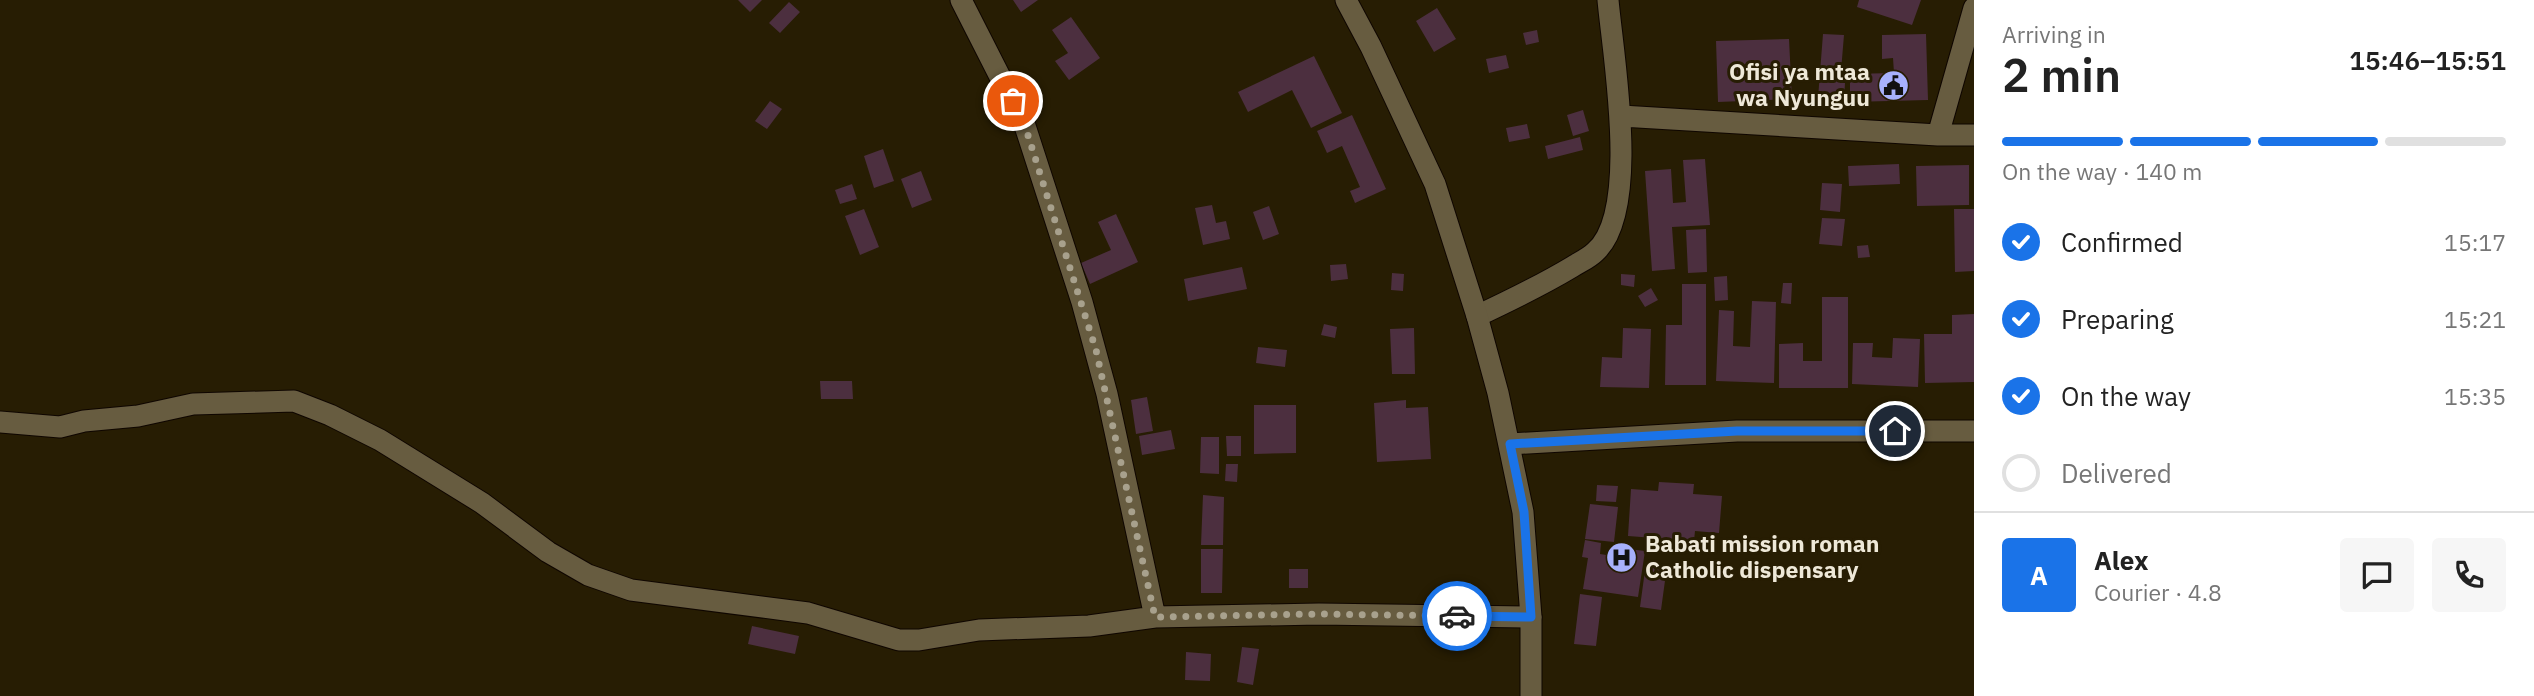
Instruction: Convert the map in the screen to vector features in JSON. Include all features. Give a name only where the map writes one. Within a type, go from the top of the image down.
[{"type":"street","points":[[961,0],[1025,126],[1082,302],[1107,394],[1155,617]]},
{"type":"street","points":[[1346,0],[1435,184],[1477,316],[1510,444],[1524,512],[1531,617],[1531,696]]},
{"type":"street","points":[[1477,316],[1542,285],[1597,252],[1609,230],[1618,202],[1621,116],[1608,0]]},
{"type":"street","points":[[1938,135],[1974,8]]},
{"type":"street","points":[[1621,116],[1974,135]]},
{"type":"street","points":[[0,422],[60,427],[84,421],[138,416],[193,404],[294,401],[330,415],[380,440],[482,503],[548,552],[588,575],[631,590],[808,613],[899,640],[919,640],[979,630],[1088,626],[1155,617],[1319,614],[1531,617]]},
{"type":"street","points":[[1510,444],[1737,431],[1974,431]]},
{"type":"building","points":[[738,0],[762,0],[750,12]]},
{"type":"building","points":[[1013,0],[1038,0],[1021,12]]},
{"type":"building","points":[[1859,0],[1921,0],[1912,25],[1857,7]]},
{"type":"building","points":[[789,2],[800,12],[780,33],[769,23]]},
{"type":"building","points":[[1437,8],[1456,39],[1434,52],[1416,21]]},
{"type":"building","points":[[1071,17],[1100,58],[1069,80],[1055,61],[1068,53],[1052,30]]},
{"type":"building","points":[[1537,30],[1539,42],[1526,45],[1523,33]]},
{"type":"building","points":[[1823,34],[1844,35],[1840,83],[1845,83],[1844,100],[1818,98]]},
{"type":"building","points":[[1926,34],[1928,100],[1850,102],[1850,74],[1894,73],[1893,58],[1882,59],[1882,35]]},
{"type":"building","points":[[1789,39],[1792,99],[1718,102],[1716,41]]},
{"type":"building","points":[[1506,55],[1509,68],[1489,73],[1486,59]]},
{"type":"building","points":[[1314,56],[1342,113],[1311,128],[1292,90],[1248,112],[1238,92]]},
{"type":"building","points":[[770,101],[782,109],[767,129],[755,121]]},
{"type":"building","points":[[1583,110],[1589,131],[1573,136],[1567,115]]},
{"type":"building","points":[[1352,115],[1386,189],[1355,203],[1350,191],[1360,187],[1342,146],[1327,153],[1317,131]]},
{"type":"building","points":[[1527,124],[1530,138],[1509,142],[1506,128]]},
{"type":"building","points":[[1580,137],[1583,150],[1548,159],[1545,146]]},
{"type":"building","points":[[883,149],[894,181],[874,188],[864,156]]},
{"type":"building","points":[[1705,159],[1710,225],[1672,227],[1675,269],[1652,271],[1645,171],[1671,169],[1673,203],[1686,202],[1683,160]]},
{"type":"building","points":[[1899,164],[1900,184],[1849,186],[1848,166]]},
{"type":"building","points":[[1969,165],[1969,205],[1917,206],[1916,166]]},
{"type":"building","points":[[921,171],[932,200],[912,208],[901,179]]},
{"type":"building","points":[[1822,183],[1842,184],[1840,212],[1820,210]]},
{"type":"building","points":[[852,184],[857,199],[840,204],[835,190]]},
{"type":"building","points":[[1212,205],[1216,223],[1226,221],[1230,239],[1203,245],[1195,208]]},
{"type":"building","points":[[1269,206],[1279,234],[1263,240],[1253,212]]},
{"type":"building","points":[[864,209],[879,247],[860,255],[845,216]]},
{"type":"building","points":[[1954,209],[1974,209],[1974,271],[1955,272]]},
{"type":"building","points":[[1116,214],[1138,262],[1090,284],[1081,263],[1111,250],[1098,222]]},
{"type":"building","points":[[1822,218],[1845,219],[1842,246],[1819,244]]},
{"type":"building","points":[[1706,229],[1707,272],[1688,273],[1686,230]]},
{"type":"building","points":[[1868,245],[1870,257],[1858,258],[1857,246]]},
{"type":"building","points":[[1346,264],[1348,279],[1331,281],[1330,265]]},
{"type":"building","points":[[1242,267],[1247,289],[1188,301],[1184,279]]},
{"type":"building","points":[[1392,273],[1404,274],[1403,291],[1391,290]]},
{"type":"building","points":[[1621,274],[1635,275],[1634,287],[1621,285]]},
{"type":"building","points":[[1727,276],[1728,300],[1715,301],[1714,277]]},
{"type":"building","points":[[1783,283],[1792,283],[1791,304],[1781,303]]},
{"type":"building","points":[[1682,284],[1706,284],[1706,385],[1665,385],[1666,325],[1682,325]]},
{"type":"building","points":[[1651,288],[1658,300],[1645,307],[1638,296]]},
{"type":"building","points":[[1822,297],[1848,297],[1848,388],[1779,388],[1779,344],[1803,343],[1803,361],[1822,361]]},
{"type":"building","points":[[1752,301],[1776,302],[1774,383],[1716,381],[1719,310],[1734,311],[1733,346],[1750,347]]},
{"type":"building","points":[[1974,314],[1974,382],[1925,383],[1924,334],[1952,334],[1952,315]]},
{"type":"building","points":[[1324,324],[1337,327],[1335,338],[1321,335]]},
{"type":"building","points":[[1414,328],[1415,374],[1392,374],[1390,329]]},
{"type":"building","points":[[1623,328],[1651,329],[1649,388],[1600,387],[1602,357],[1622,358]]},
{"type":"building","points":[[1893,338],[1920,339],[1918,387],[1852,384],[1853,343],[1873,343],[1872,357],[1892,358]]},
{"type":"building","points":[[1258,347],[1287,350],[1285,367],[1256,363]]},
{"type":"building","points":[[820,381],[852,381],[853,399],[821,399]]},
{"type":"building","points":[[1147,397],[1153,431],[1136,434],[1131,400]]},
{"type":"building","points":[[1406,400],[1406,408],[1428,407],[1431,459],[1377,462],[1374,403]]},
{"type":"building","points":[[1254,405],[1296,405],[1296,453],[1254,454]]},
{"type":"building","points":[[1171,430],[1175,449],[1142,455],[1139,436]]},
{"type":"building","points":[[1226,436],[1241,436],[1241,456],[1227,456]]},
{"type":"building","points":[[1201,437],[1219,437],[1219,474],[1200,473]]},
{"type":"building","points":[[1226,464],[1238,464],[1237,482],[1225,481]]},
{"type":"building","points":[[1659,482],[1694,484],[1693,494],[1722,496],[1719,533],[1695,531],[1694,541],[1628,536],[1631,489],[1658,491]]},
{"type":"building","points":[[1597,485],[1618,486],[1616,502],[1596,501]]},
{"type":"building","points":[[1203,495],[1224,497],[1223,545],[1201,545]]},
{"type":"building","points":[[1590,504],[1618,507],[1614,542],[1585,539]]},
{"type":"building","points":[[1585,540],[1601,543],[1600,554],[1619,557],[1620,548],[1645,551],[1638,597],[1583,589],[1588,558],[1582,557]]},
{"type":"building","points":[[1201,549],[1223,549],[1222,593],[1201,593]]},
{"type":"building","points":[[1646,563],[1667,566],[1661,610],[1640,607]]},
{"type":"building","points":[[1289,569],[1308,569],[1308,588],[1289,588]]},
{"type":"building","points":[[1580,594],[1602,597],[1596,646],[1574,644]]},
{"type":"building","points":[[752,626],[799,636],[795,654],[748,644]]},
{"type":"building","points":[[1242,647],[1259,649],[1253,685],[1237,682]]},
{"type":"building","points":[[1186,652],[1211,654],[1210,681],[1185,680]]},
{"type":"way so far","points":[[1013,101],[1025,126],[1096,350],[1155,617],[1319,614],[1457,616]]},
{"type":"place","name":"Ofisi ya mtaa wa Nyunguu","points":[[1893,85]]},
{"type":"place","name":"Babati mission roman Catholic dispensary","points":[[1622,557]]},
{"type":"route","points":[[1457,616],[1531,617],[1524,512],[1510,444],[1737,431],[1895,431]]}]
